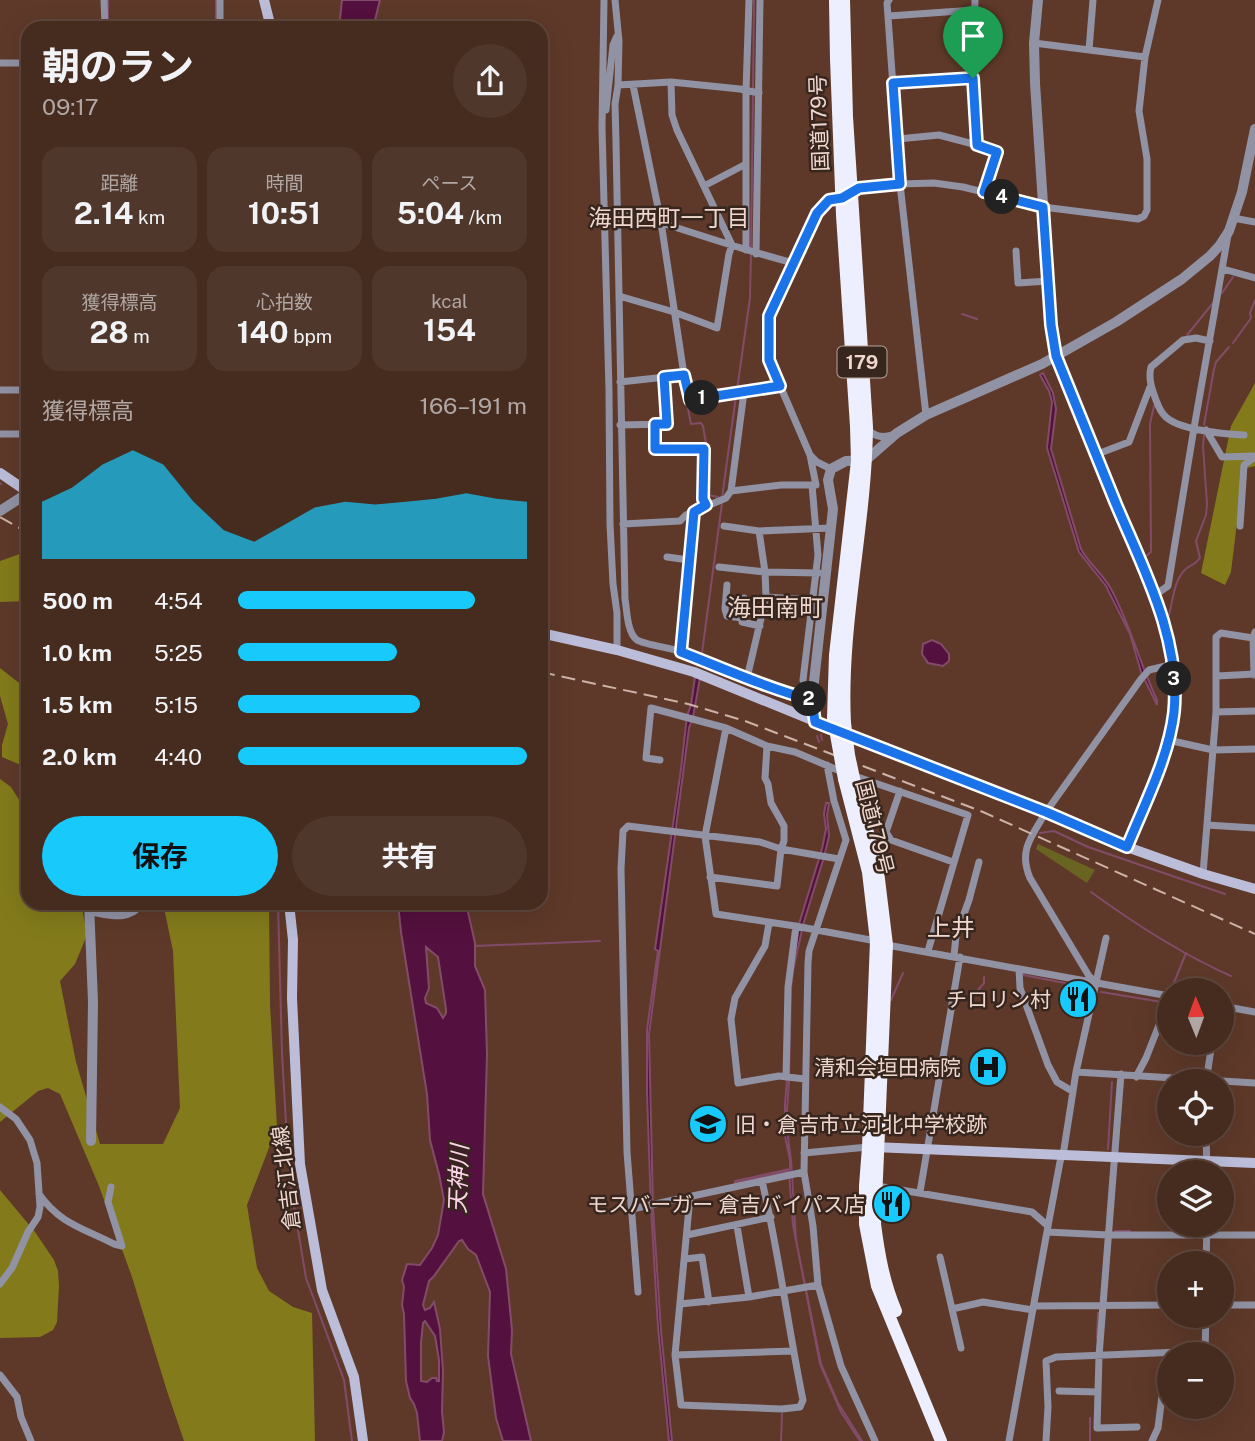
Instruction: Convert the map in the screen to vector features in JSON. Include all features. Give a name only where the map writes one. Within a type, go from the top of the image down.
[{"type":"highway","name":"国道179号","points":[[835,0],[835,59],[867,427],[844,691],[839,721],[849,755],[849,781],[878,871],[882,943],[874,1147],[877,1186],[875,1224],[879,1260],[886,1285],[950,1441]]},
{"type":"highway","name":"国道179号","points":[[844,0],[847,194],[856,426],[862,461]]},
{"type":"highway","name":"国道179号","points":[[874,1147],[864,1186],[865,1224],[870,1258],[877,1286],[941,1441]]},
{"type":"main road","points":[[264,0],[269,21]]},
{"type":"main road","points":[[1056,356],[1155,595],[1174,664],[1175,694],[1168,740],[1127,847]]},
{"type":"main road","points":[[0,473],[21,488]]},
{"type":"main road","points":[[548,635],[603,646],[694,672],[1127,847],[1255,889]]},
{"type":"main road","name":"倉吉江北線","points":[[290,910],[302,1172],[323,1290],[354,1377],[363,1441]]},
{"type":"main road","points":[[874,1147],[1063,1155],[1157,1162]]},
{"type":"main road","points":[[1234,1165],[1255,1163]]},
{"type":"street","points":[[104,0],[104,21]]},
{"type":"street","points":[[220,0],[220,21]]},
{"type":"street","points":[[604,0],[602,128],[610,390],[610,524],[617,650]]},
{"type":"street","points":[[615,0],[618,33],[618,85],[615,104],[623,524],[625,599],[631,632],[637,640],[681,652],[789,694],[812,700]]},
{"type":"street","points":[[746,250],[748,0]]},
{"type":"street","points":[[756,254],[760,0]]},
{"type":"street","points":[[889,0],[887,3],[900,184],[926,415]]},
{"type":"street","points":[[975,0],[973,78],[977,145]]},
{"type":"street","points":[[1038,0],[1034,43],[1051,325],[1056,356]]},
{"type":"street","points":[[1089,50],[1093,0]]},
{"type":"street","points":[[815,722],[812,700],[821,573],[813,485],[816,485],[810,455],[769,360],[768,322],[817,213],[829,200],[859,188],[934,183],[1043,207],[1138,219],[1144,216],[1147,210],[1147,159],[1139,111],[1145,57],[1158,0]]},
{"type":"street","points":[[889,16],[974,10]]},
{"type":"street","points":[[602,128],[612,45],[618,33]]},
{"type":"street","points":[[1034,43],[1145,57]]},
{"type":"street","points":[[0,63],[21,63]]},
{"type":"street","points":[[893,83],[973,78]]},
{"type":"street","points":[[618,85],[671,82],[759,93]]},
{"type":"street","points":[[671,82],[672,115],[677,130],[733,245]]},
{"type":"street","points":[[633,85],[661,222],[690,400],[780,386]]},
{"type":"street","points":[[1155,595],[1168,586],[1229,231],[1242,192],[1255,129]]},
{"type":"street","points":[[898,139],[939,135],[997,152],[984,192]]},
{"type":"street","points":[[704,186],[746,163]]},
{"type":"street","points":[[617,213],[627,212],[794,264]]},
{"type":"street","points":[[1233,218],[1255,222]]},
{"type":"street","points":[[803,680],[813,600],[831,528],[833,509],[828,480],[831,469],[846,461],[862,461],[897,433],[926,415],[1037,366],[1116,322],[1182,279],[1210,256],[1229,231]]},
{"type":"street","points":[[619,296],[717,328],[729,254],[733,245]]},
{"type":"street","points":[[1016,251],[1018,283],[1048,281]]},
{"type":"street","points":[[1223,269],[1255,278]]},
{"type":"street","points":[[1210,341],[1196,338],[1183,340],[1151,367],[1151,387],[1163,414],[1170,421],[1182,427],[1217,434],[1244,435]]},
{"type":"street","points":[[620,382],[684,375]]},
{"type":"street","points":[[621,425],[667,424],[664,377]]},
{"type":"street","points":[[1096,455],[1129,442],[1151,387]]},
{"type":"street","points":[[0,390],[21,390]]},
{"type":"street","points":[[623,524],[680,521],[706,505],[726,498],[731,491],[744,392]]},
{"type":"street","points":[[655,424],[655,449],[704,449],[703,499],[706,505]]},
{"type":"street","points":[[867,427],[879,437],[897,433]]},
{"type":"street","points":[[1206,430],[1222,457],[1255,457]]},
{"type":"street","points":[[0,434],[21,434]]},
{"type":"street","points":[[810,455],[831,469]]},
{"type":"street","points":[[1240,526],[1244,465],[1255,457]]},
{"type":"street","points":[[731,491],[780,485],[813,485]]},
{"type":"street","points":[[1,508],[21,497]]},
{"type":"street","points":[[681,652],[694,512]]},
{"type":"street","points":[[724,526],[759,531],[831,528]]},
{"type":"street","points":[[747,678],[766,597],[759,531]]},
{"type":"street","points":[[667,557],[689,560]]},
{"type":"street","points":[[719,566],[765,572],[821,573]]},
{"type":"street","points":[[727,585],[727,617],[742,618]]},
{"type":"street","points":[[766,597],[813,600]]},
{"type":"street","points":[[744,598],[742,622],[760,626]]},
{"type":"street","points":[[1203,874],[1216,712],[1216,637],[1220,633],[1254,635],[1255,674],[1217,676]]},
{"type":"street","points":[[1095,983],[1030,878],[1024,854],[1046,812],[1141,679],[1149,670],[1174,664]]},
{"type":"street","points":[[660,760],[646,758],[651,708],[726,728],[767,746],[794,752],[968,815],[928,951]]},
{"type":"street","points":[[1216,712],[1255,711]]},
{"type":"street","points":[[726,728],[705,836],[716,914],[796,926],[1157,996]]},
{"type":"street","points":[[1168,740],[1213,750],[1255,749]]},
{"type":"street","points":[[710,877],[777,886],[784,827],[771,803],[765,778],[767,746]]},
{"type":"street","points":[[827,765],[834,801],[846,839],[809,951],[804,1172],[813,1226],[818,1285],[841,1366],[875,1441]]},
{"type":"street","points":[[900,791],[886,832],[891,840],[953,862]]},
{"type":"street","points":[[1207,825],[1255,828]]},
{"type":"street","points":[[638,1292],[627,1152],[621,869],[623,831],[628,826],[761,842],[782,849],[839,859]]},
{"type":"street","points":[[920,1192],[957,956],[956,936],[979,862]]},
{"type":"street","points":[[89,910],[93,1002],[91,1142]]},
{"type":"street","points":[[105,910],[124,915],[134,910]]},
{"type":"street","points":[[769,923],[765,946],[734,998],[731,1019],[738,1083],[779,1076],[806,1079]]},
{"type":"street","points":[[786,1077],[788,987],[796,926]]},
{"type":"street","points":[[1009,1441],[1063,1155],[1072,1091],[1106,938]]},
{"type":"street","points":[[1019,969],[1020,988],[1045,1057],[1057,1082],[1072,1091]]},
{"type":"street","points":[[1234,1008],[1255,1012]]},
{"type":"street","points":[[1136,1077],[1157,1029]]},
{"type":"street","points":[[1076,1072],[1157,1078]]},
{"type":"street","points":[[1121,1074],[1099,1356],[1097,1428],[1136,1427]]},
{"type":"street","points":[[1234,1082],[1255,1083]]},
{"type":"street","points":[[0,1107],[16,1119],[30,1140],[37,1163],[39,1194],[38,1217],[28,1231],[12,1268],[0,1284]]},
{"type":"street","points":[[804,1153],[874,1147]]},
{"type":"street","points":[[632,1209],[804,1172]]},
{"type":"street","points":[[690,1197],[675,1355],[681,1405],[782,1409],[800,1407],[803,1399],[771,1217],[762,1181]]},
{"type":"street","points":[[877,1186],[1032,1212],[1047,1229],[1108,1235],[1157,1235]]},
{"type":"street","points":[[39,1194],[58,1216],[122,1246],[108,1202],[111,1187]]},
{"type":"street","points":[[687,1235],[771,1217]]},
{"type":"street","points":[[737,1226],[749,1297]]},
{"type":"street","points":[[1234,1235],[1255,1235]]},
{"type":"street","points":[[685,1259],[702,1256],[709,1302]]},
{"type":"street","points":[[940,1257],[961,1348]]},
{"type":"street","points":[[680,1304],[749,1297],[818,1285]]},
{"type":"street","points":[[952,1309],[983,1302],[1034,1308],[1157,1305]]},
{"type":"street","points":[[1234,1305],[1255,1305]]},
{"type":"street","points":[[1046,1441],[1046,1361],[1056,1357],[1205,1351],[1206,1328]]},
{"type":"street","points":[[675,1355],[793,1351]]},
{"type":"street","points":[[0,1375],[17,1397],[21,1417],[31,1441]]},
{"type":"street","points":[[1059,1391],[1098,1392]]},
{"type":"street","points":[[1152,1441],[1159,1419]]},
{"type":"shaded area","points":[[1255,383],[1255,466],[1247,468],[1239,506],[1231,572],[1225,585],[1201,573],[1231,426]]},
{"type":"shaded area","points":[[21,554],[21,601],[0,602],[0,561]]},
{"type":"shaded area","points":[[0,668],[21,684],[21,765],[2,757],[2,745],[8,724],[0,696]]},
{"type":"shaded area","points":[[0,779],[11,787],[21,803],[21,910],[82,910],[87,935],[75,964],[60,981],[76,1062],[100,1144],[163,1144],[180,1108],[173,951],[164,910],[269,910],[270,1005],[277,1127],[247,1205],[257,1268],[269,1291],[293,1307],[312,1313],[315,1441],[184,1441],[132,1277],[99,1186],[60,1094],[48,1088],[38,1091],[0,1122]]},
{"type":"shaded area","points":[[1038,844],[1095,870],[1087,883],[1036,849]]},
{"type":"shaded area","points":[[0,1190],[35,1232],[54,1260],[58,1271],[57,1322],[53,1330],[40,1337],[0,1338]]},
{"type":"water","points":[[342,0],[380,0],[375,21],[340,21]]},
{"type":"water","points":[[1043,373],[1053,393],[1056,409],[1051,449],[1081,549],[1108,584],[1118,602],[1157,705],[1141,672],[1130,634],[1106,586],[1079,552],[1047,448],[1052,402],[1040,375]]},
{"type":"water","points":[[932,640],[941,644],[949,654],[949,661],[943,666],[928,663],[922,654],[923,644]]},
{"type":"water","points":[[695,677],[700,678],[689,728],[649,1034],[653,1208],[672,1441],[669,1441],[658,1327],[651,1208],[647,1030],[658,951],[655,949],[687,716]]},
{"type":"water","points":[[826,803],[829,803],[829,836],[803,925],[793,971],[786,1123],[791,1160],[796,1240],[821,1364],[838,1403],[862,1441],[841,1412],[820,1364],[793,1225],[789,1171],[735,1183],[790,1169],[785,1136],[785,1104],[790,987],[799,924],[826,829]]},
{"type":"water","name":"天神川","points":[[399,910],[468,910],[475,943],[475,966],[485,990],[487,1054],[483,1194],[506,1269],[512,1330],[511,1354],[531,1441],[503,1441],[496,1418],[488,1356],[490,1292],[476,1255],[462,1240],[429,1281],[423,1305],[425,1310],[434,1302],[440,1329],[444,1432],[442,1441],[420,1441],[417,1413],[406,1381],[402,1280],[407,1264],[420,1265],[432,1248],[438,1235],[444,1200],[430,1140],[427,1094]],"holes":[[[426,947],[438,957],[446,1009],[443,1018],[437,1008],[426,1003],[425,998],[429,988]],[[425,1321],[435,1336],[439,1381],[436,1378],[427,1382],[421,1381],[421,1343]]]},
{"type":"waterway","points":[[108,0],[108,20]]},
{"type":"waterway","points":[[216,0],[216,21]]},
{"type":"waterway","points":[[753,90],[754,0]]},
{"type":"waterway","points":[[751,247],[753,96]]},
{"type":"waterway","points":[[737,390],[750,298],[751,253]]},
{"type":"waterway","points":[[1222,293],[1233,277]]},
{"type":"waterway","points":[[1233,343],[1251,318],[1255,300]]},
{"type":"waterway","points":[[1187,335],[1213,303]]},
{"type":"waterway","points":[[962,314],[977,319]]},
{"type":"waterway","points":[[1204,425],[1216,362],[1229,347]]},
{"type":"waterway","points":[[722,498],[736,396]]},
{"type":"waterway","points":[[687,403],[691,424],[701,423],[703,426],[707,449]]},
{"type":"waterway","points":[[1145,557],[1151,552],[1150,424],[1154,406]]},
{"type":"waterway","points":[[1169,615],[1179,577],[1200,558],[1196,541],[1206,515],[1207,504],[1204,435]]},
{"type":"waterway","points":[[706,493],[718,497]]},
{"type":"waterway","points":[[702,653],[722,503]]},
{"type":"waterway","points":[[821,735],[822,740]]},
{"type":"waterway","points":[[817,736],[819,742]]},
{"type":"waterway","points":[[1040,833],[1054,831],[1088,847],[1225,894]]},
{"type":"waterway","points":[[1091,892],[1159,938],[1231,976]]},
{"type":"waterway","points":[[278,910],[282,1054],[292,1194],[306,1278],[344,1380],[352,1441]]},
{"type":"waterway","points":[[475,946],[600,941]]},
{"type":"waterway","points":[[1176,978],[1186,953]]},
{"type":"waterway","points":[[891,1000],[903,973]]},
{"type":"waterway","points":[[1023,975],[1086,987]]},
{"type":"waterway","points":[[978,990],[984,983],[984,977]]},
{"type":"waterway","points":[[1101,992],[1157,1001]]},
{"type":"waterway","points":[[1108,1149],[1112,1082]]},
{"type":"waterway","points":[[1115,1231],[1130,1231]]},
{"type":"waterway","points":[[1097,1338],[1098,1313]]},
{"type":"waterway","points":[[781,1441],[782,1414]]},
{"type":"waterway","points":[[1090,1418],[1090,1441]]},
{"type":"railway","points":[[0,517],[21,529]]},
{"type":"railway","points":[[548,674],[688,704],[745,721],[983,812],[1255,934]]},
{"type":"place","name":"チロリン村","points":[[1078,999]]},
{"type":"place","name":"清和会垣田病院","points":[[988,1067]]},
{"type":"place","name":"旧・倉吉市立河北中学校跡","points":[[708,1124]]},
{"type":"place","name":"モスバーガー 倉吉バイパス店","points":[[892,1204]]},
{"type":"district","name":"海田西町一丁目","points":[[669,217]]},
{"type":"district","name":"海田南町","points":[[775,607]]},
{"type":"district","name":"上井","points":[[951,927]]},
{"type":"route","points":[[973,78],[977,145],[997,152],[984,192],[1043,207],[1051,325],[1056,356],[1155,595],[1174,664],[1175,694],[1168,740],[1127,847],[1046,812],[815,722],[812,700],[789,694],[681,652],[694,512],[706,505],[703,499],[704,449],[655,449],[655,424],[667,424],[664,377],[684,375],[690,400],[780,386],[769,360],[769,316],[817,213],[829,200],[842,198],[859,188],[900,184],[893,83],[973,78]]}]
